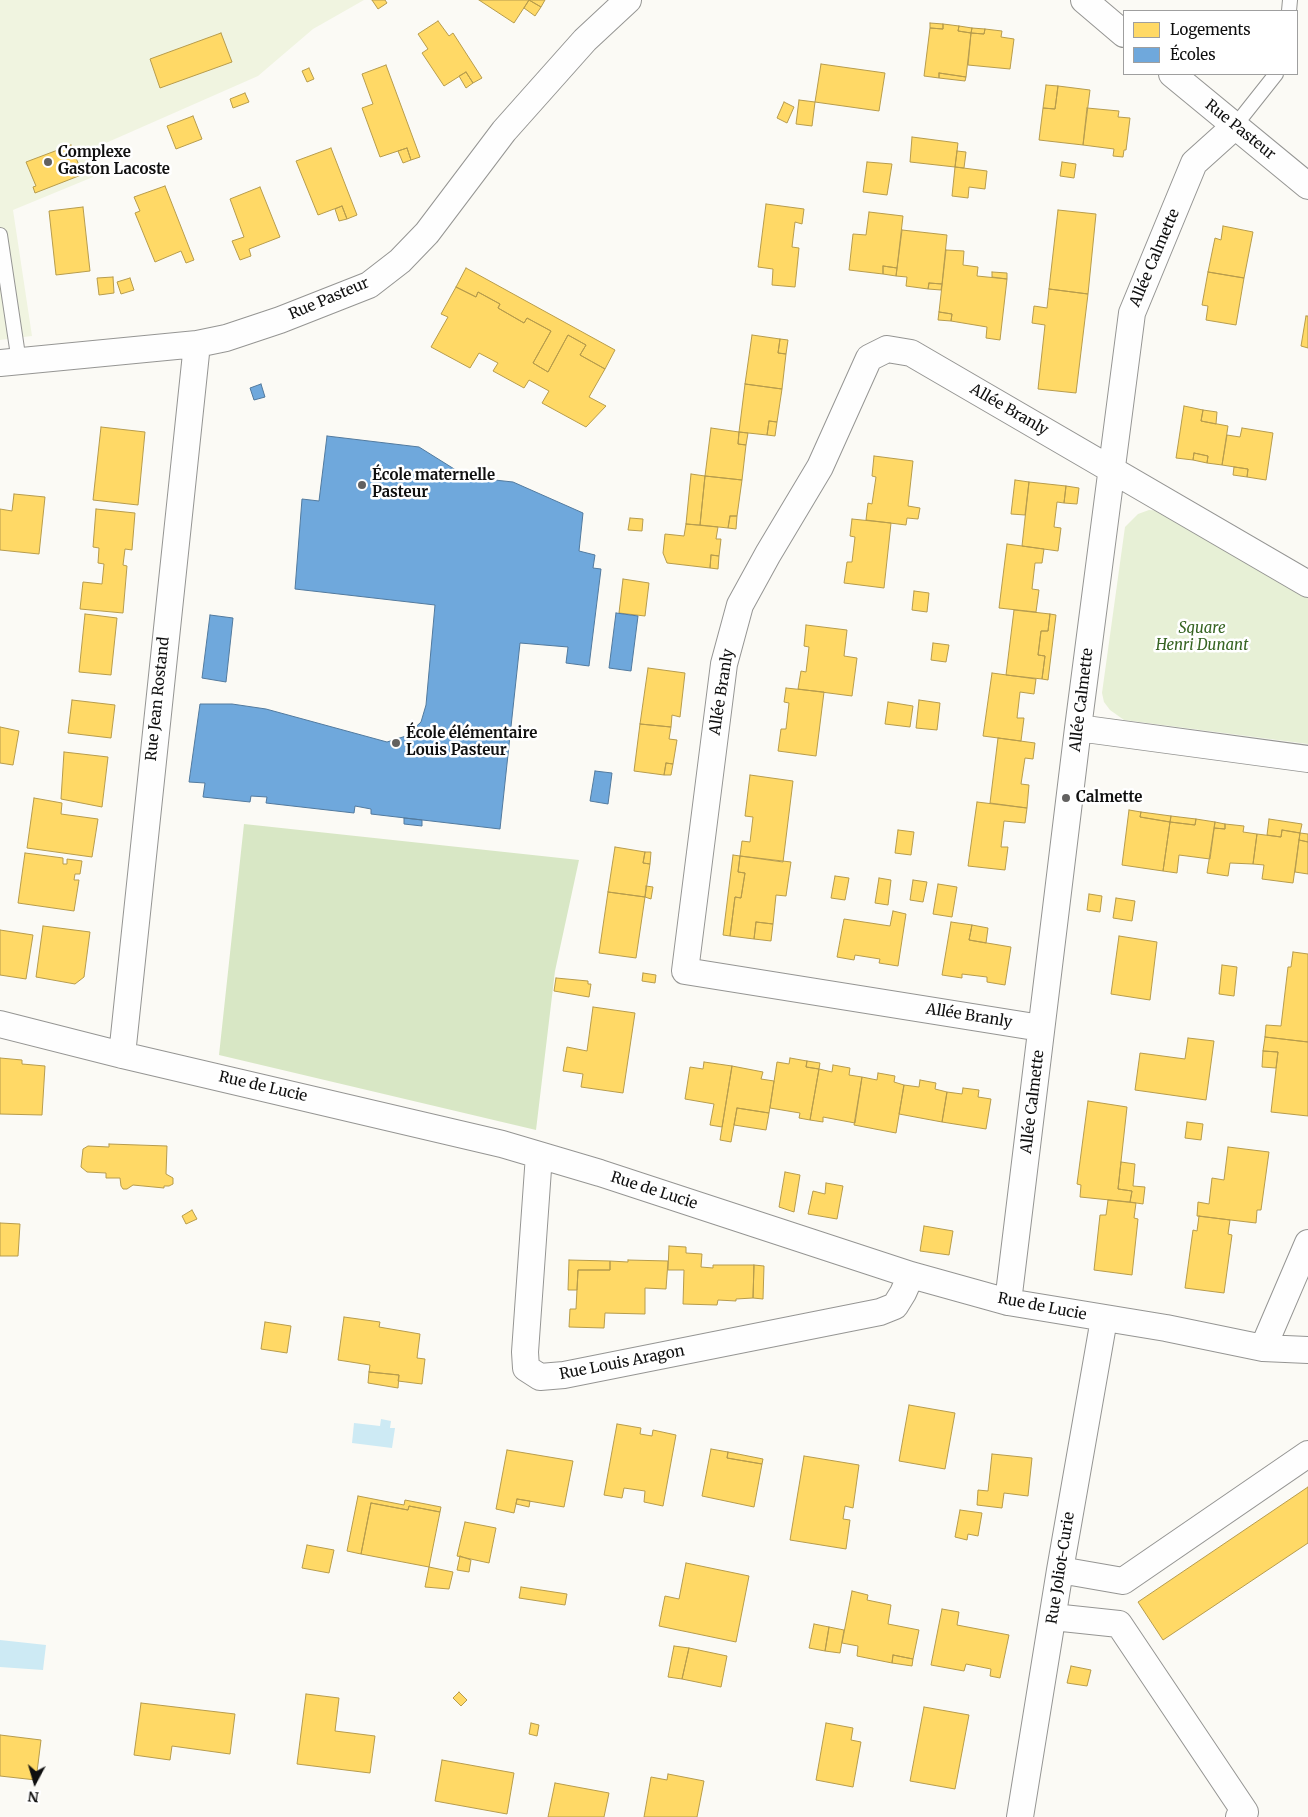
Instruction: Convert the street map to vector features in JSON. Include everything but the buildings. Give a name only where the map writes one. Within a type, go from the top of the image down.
[{"type":"street","name":"Rue Pasteur","points":[[9,363],[197,344],[226,338],[271,323],[369,285],[400,262],[427,233],[504,131],[585,40],[628,0]]},
{"type":"street","points":[[1084,0],[1123,33]]},
{"type":"street","name":"Rue Pasteur","points":[[1173,75],[1308,186]]},
{"type":"street","name":"Allée Calmette","points":[[1008,1302],[1078,728],[1132,312],[1194,163],[1234,127]]},
{"type":"street","name":"Rue Jean Rostand","points":[[122,1055],[197,344]]},
{"type":"street","name":"Allée Branly","points":[[1042,1028],[685,971],[724,664],[740,605],[820,467],[869,358],[887,349],[911,354],[1111,469]]},
{"type":"street","points":[[1111,469],[1308,584]]},
{"type":"street","points":[[1078,728],[1308,759]]},
{"type":"street","name":"Rue de Lucie","points":[[0,1024],[122,1055],[502,1144],[911,1275],[1008,1302],[1166,1328],[1263,1348],[1308,1350]]},
{"type":"street","name":"Rue Louis Aragon","points":[[539,1155],[526,1368],[540,1378],[564,1375],[880,1312],[895,1306],[911,1275]]},
{"type":"street","points":[[1263,1348],[1308,1243]]},
{"type":"street","name":"Rue Joliot-Curie","points":[[1020,1817],[1060,1570],[1104,1319]]},
{"type":"street","points":[[1060,1570],[1123,1581],[1308,1454]]},
{"type":"street","points":[[1123,1581],[1119,1624],[1245,1812],[1239,1817]]},
{"type":"street","points":[[1053,1616],[1119,1624]]},
{"type":"lane","points":[[1234,127],[1275,75]]},
{"type":"lane","points":[[0,235],[9,363]]},
{"type":"green space","name":"Complexe Gaston Lacoste","points":[[0,0],[364,0],[313,29],[258,76],[99,146],[93,177],[13,210],[32,336],[0,340]]},
{"type":"green space","name":"Square Henri Dunant","points":[[1149,510],[1164,511],[1308,594],[1308,744],[1124,720],[1110,710],[1104,702],[1102,693],[1125,527],[1138,514]]},
{"type":"green space","points":[[244,824],[579,860],[555,971],[536,1130],[219,1055]]},
{"type":"water","points":[[381,1419],[391,1421],[390,1428],[395,1428],[392,1448],[352,1443],[354,1423],[380,1426]]},
{"type":"water","points":[[0,1640],[46,1645],[43,1670],[0,1667]]},
{"type":"place","name":"Complexe Gaston Lacoste","points":[[48,162]]},
{"type":"place","name":"École maternelle Pasteur","points":[[362,485]]},
{"type":"place","name":"École élémentaire Louis Pasteur","points":[[396,743]]},
{"type":"place","name":"Calmette","points":[[1066,798]]}]
